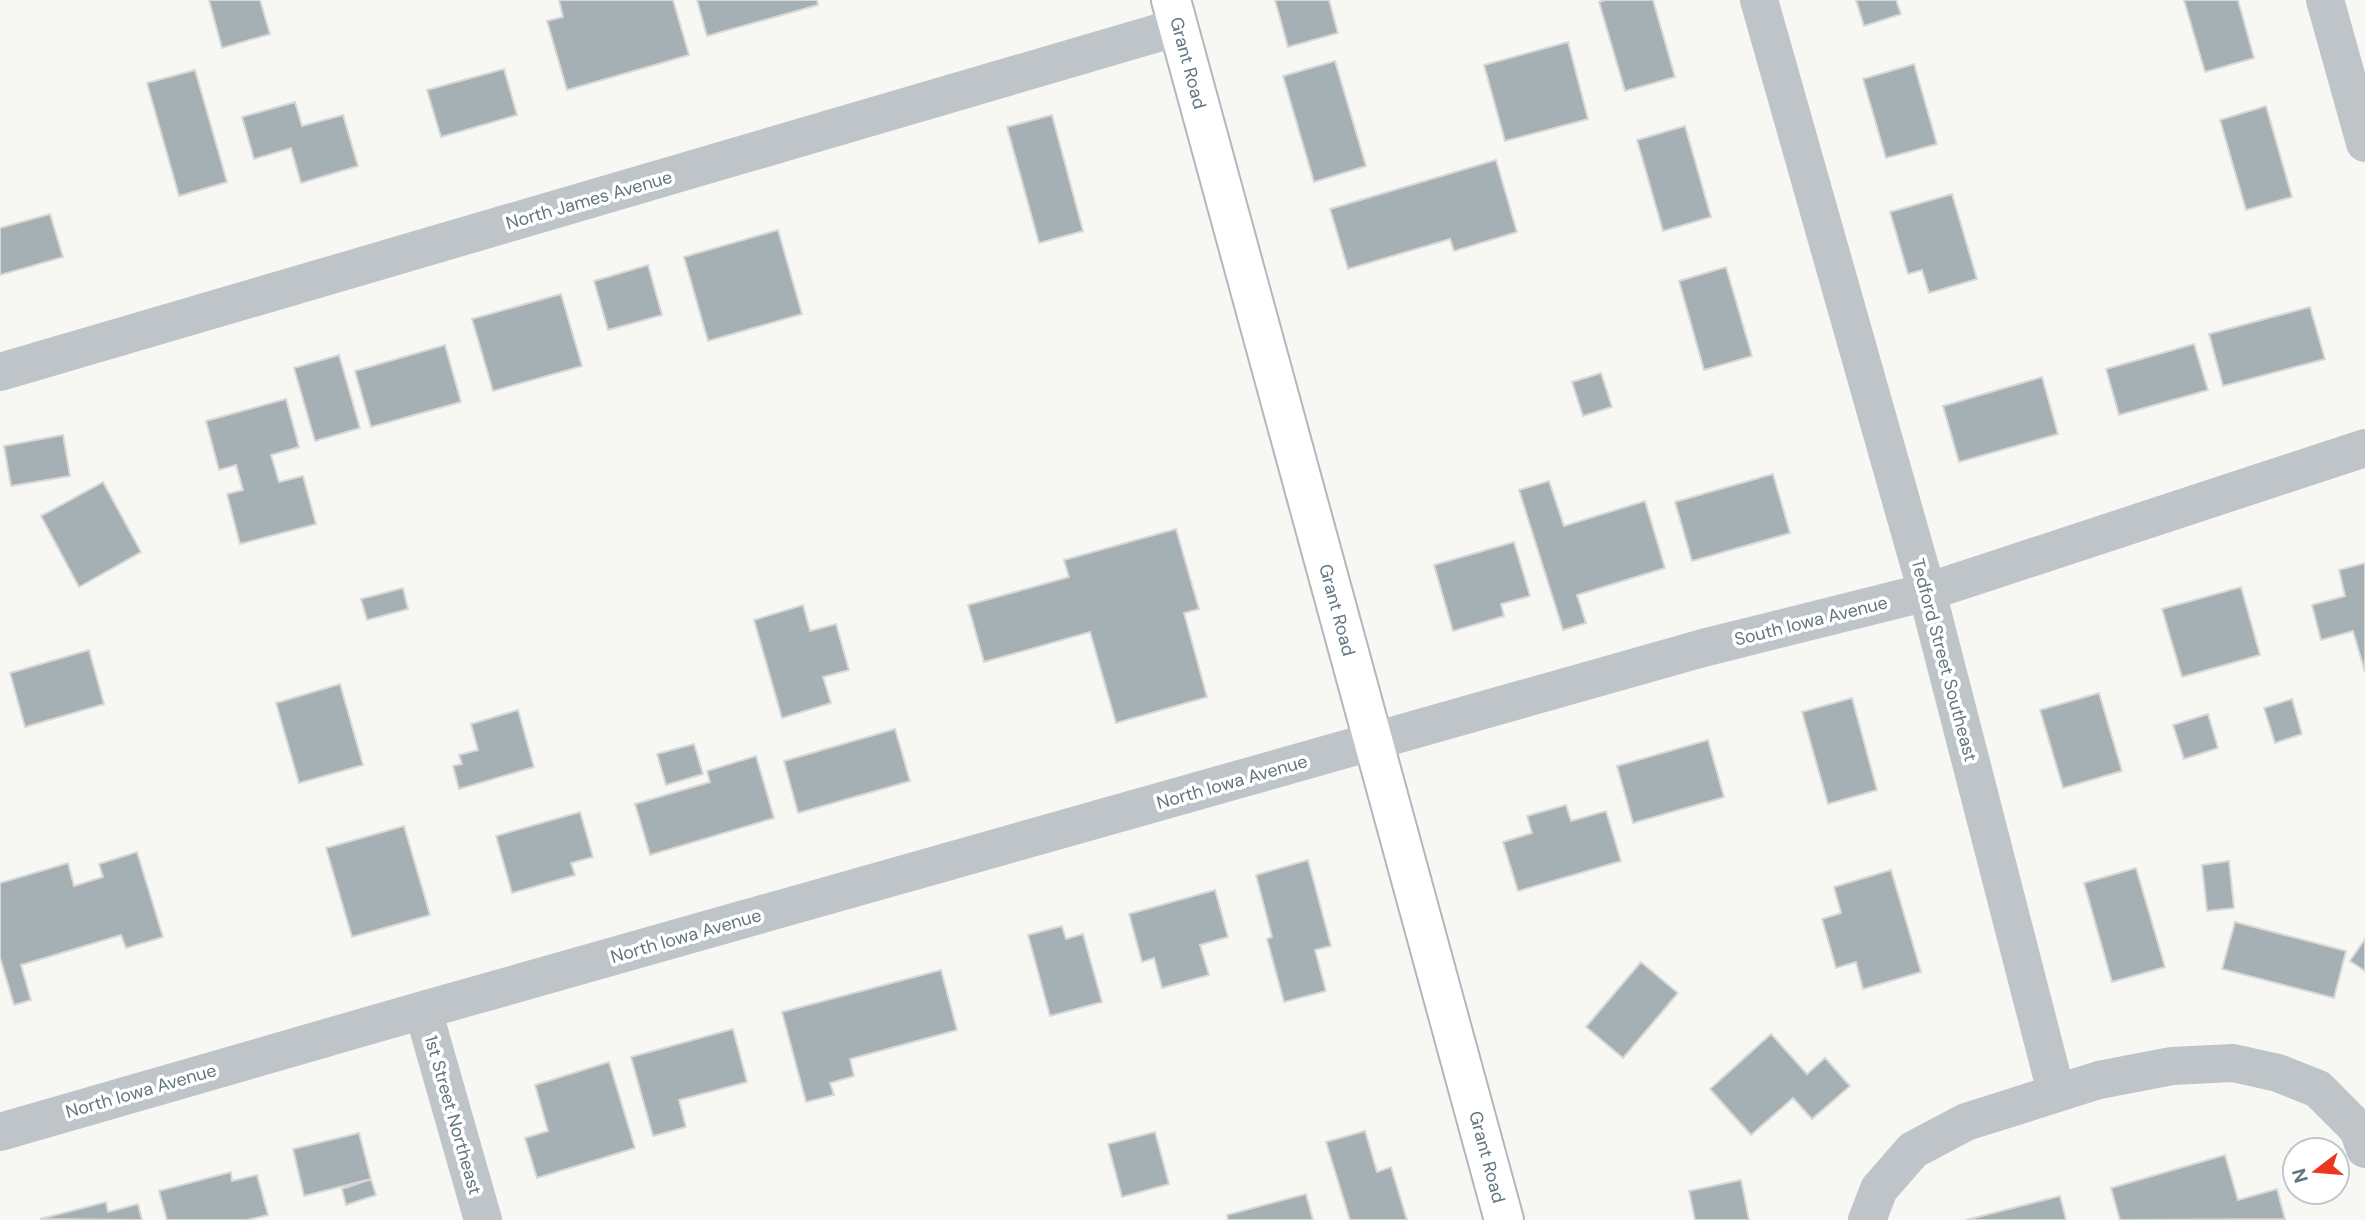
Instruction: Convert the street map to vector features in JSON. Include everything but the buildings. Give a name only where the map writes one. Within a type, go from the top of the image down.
[{"type":"main road","name":"Grant Road","points":[[1175,13],[1504,1220]]},
{"type":"street","name":"Tedford Street Southeast","points":[[1759,0],[1927,592],[2056,1092]]},
{"type":"street","points":[[2325,0],[2365,143]]},
{"type":"street","name":"North James Avenue","points":[[0,372],[1175,13]]},
{"type":"street","name":"South Iowa Avenue","points":[[1373,742],[1703,649],[1927,592],[2365,448]]},
{"type":"street","name":"North Iowa Avenue","points":[[0,1132],[1373,742]]},
{"type":"street","name":"1st Street Northeast","points":[[423,1010],[483,1220]]},
{"type":"street","points":[[1867,1220],[1879,1189],[1913,1150],[1966,1122],[2099,1080],[2172,1066],[2233,1063],[2278,1073],[2318,1089],[2358,1129],[2365,1149]]}]
